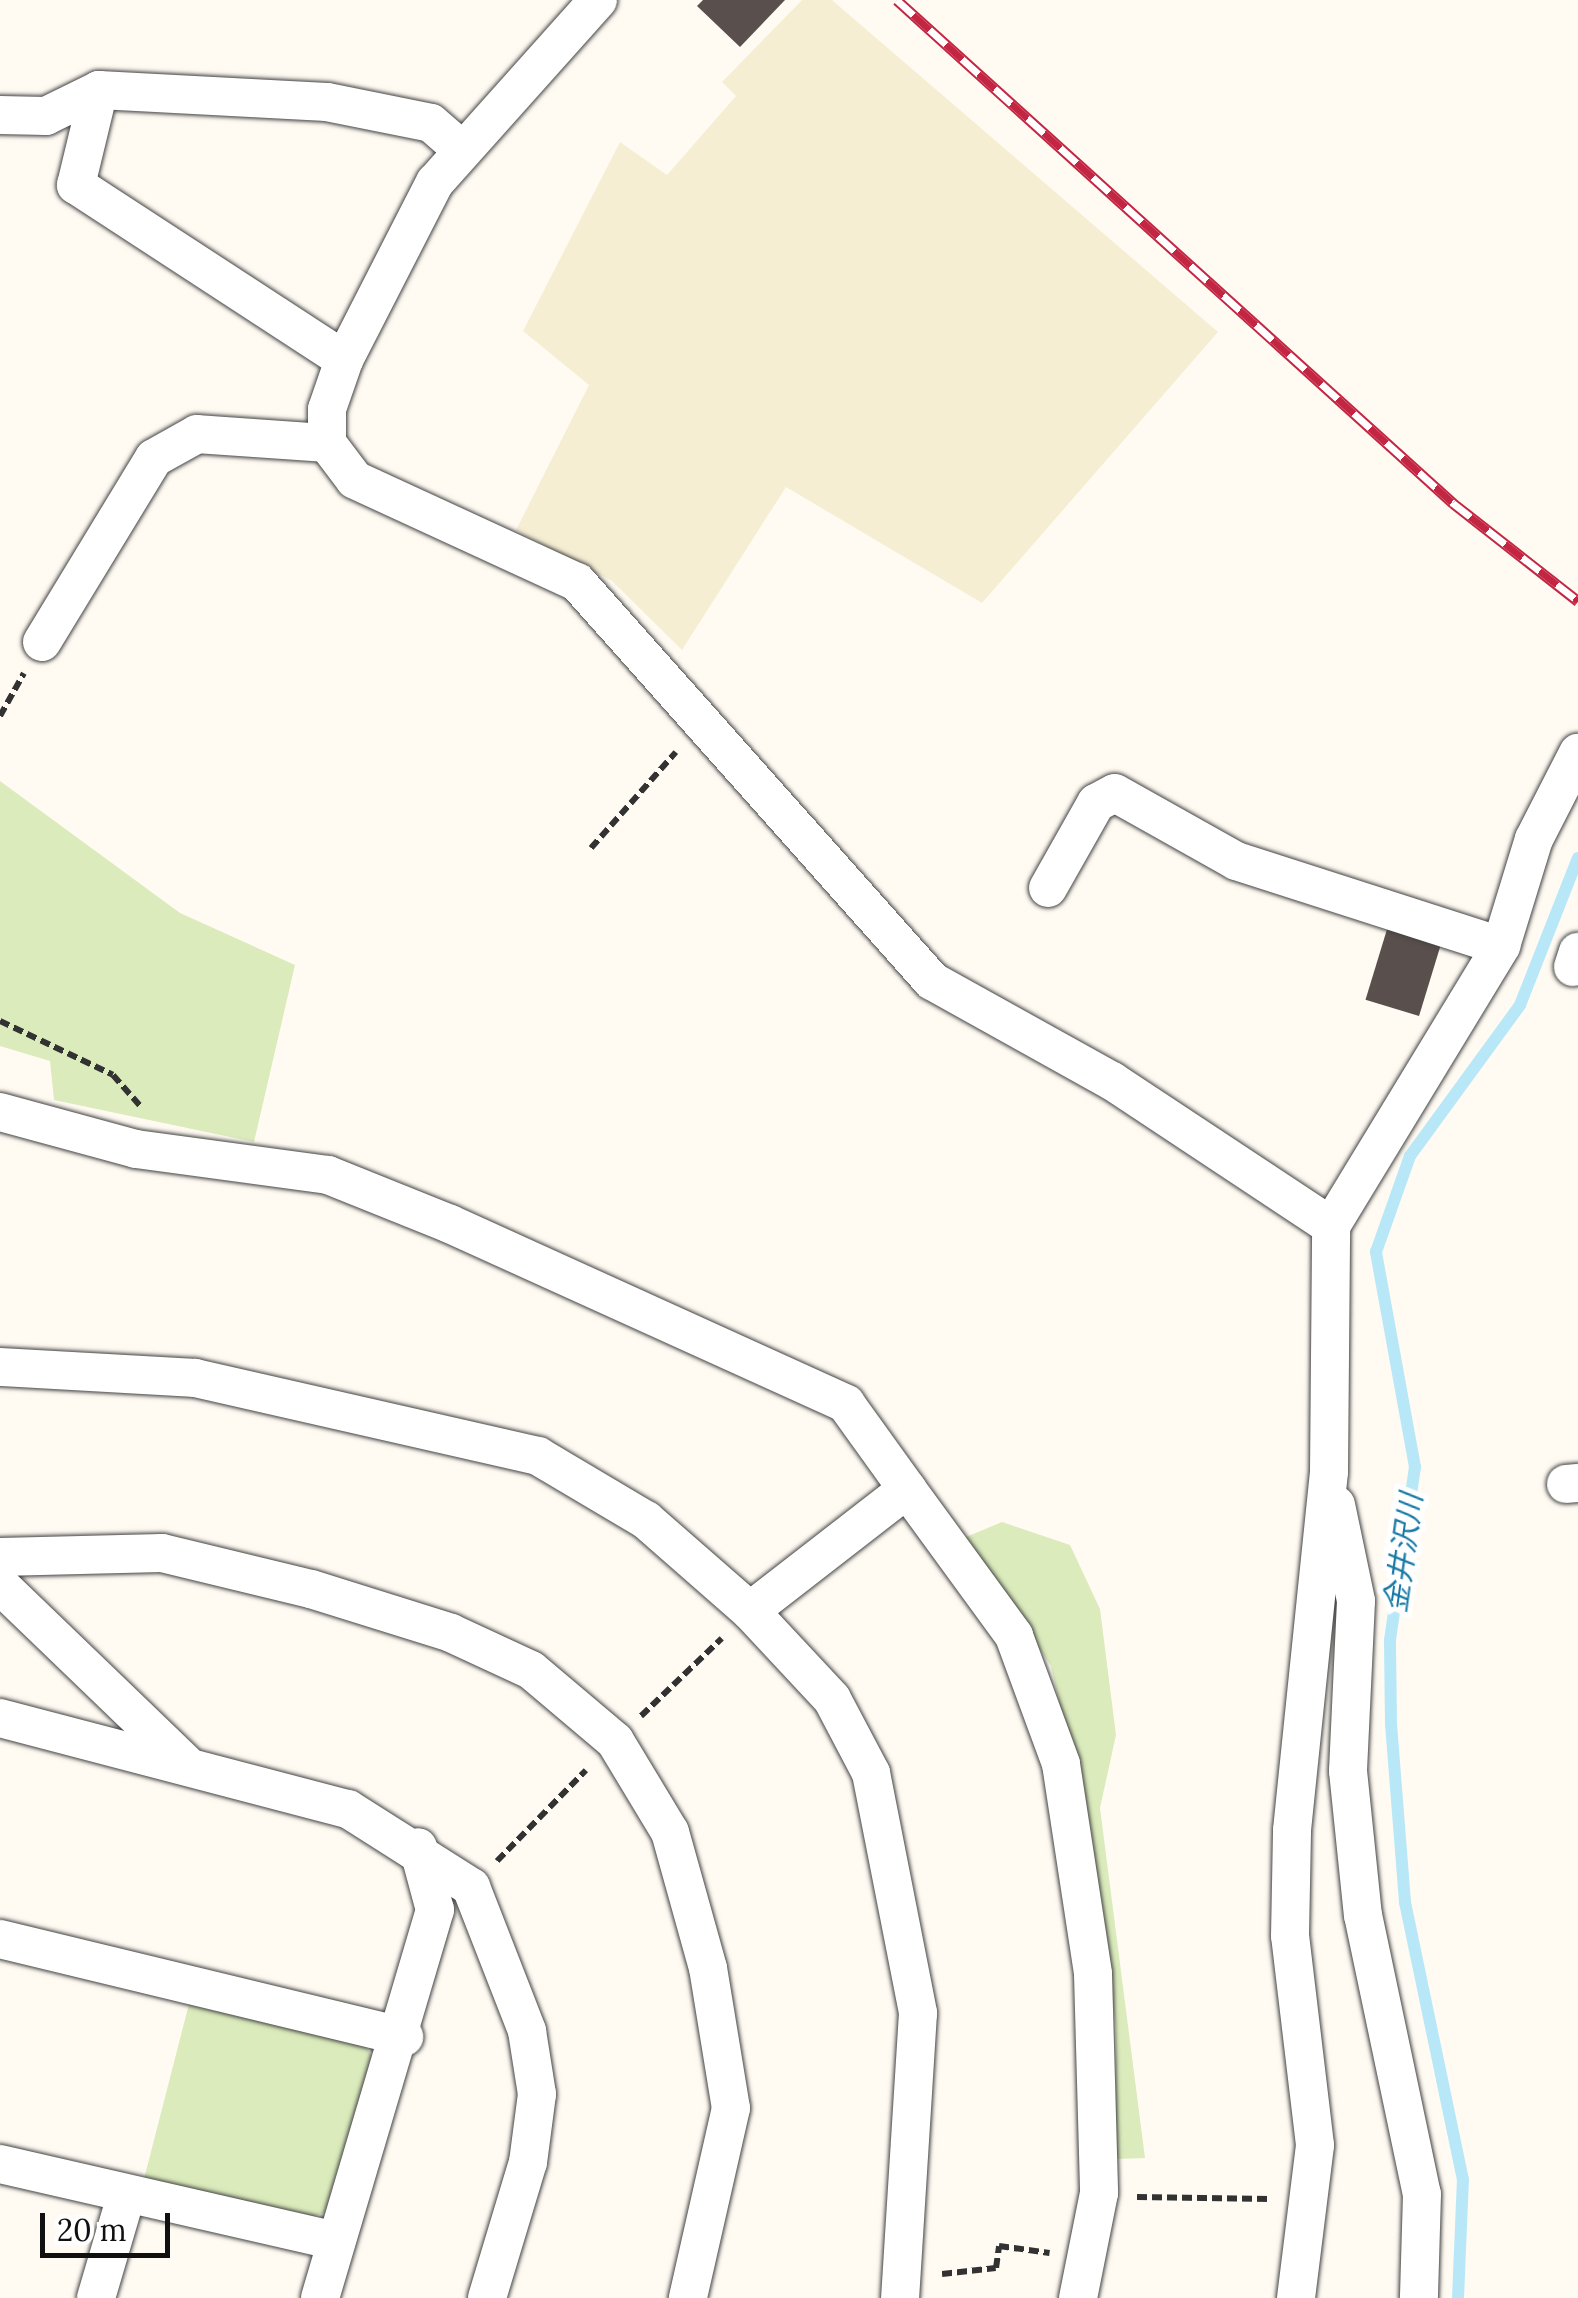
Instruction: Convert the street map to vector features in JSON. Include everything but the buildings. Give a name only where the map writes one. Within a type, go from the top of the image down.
[{"type":"street","points":[[598,0],[460,148],[344,360],[327,409],[327,443],[355,480],[576,582],[932,981],[1112,1081],[1330,1226]]},
{"type":"street","points":[[0,115],[46,116],[99,90],[327,102],[431,123],[460,148]]},
{"type":"street","points":[[99,90],[76,185],[344,360]]},
{"type":"street","points":[[42,642],[154,458],[197,434],[327,443]]},
{"type":"street","points":[[1296,2298],[1315,2145],[1290,1936],[1292,1830],[1329,1472],[1330,1226],[1501,946],[1534,839],[1578,753]]},
{"type":"street","points":[[1048,888],[1096,803],[1115,793],[1236,860],[1501,946]]},
{"type":"street","points":[[0,1112],[136,1148],[328,1175],[450,1224],[846,1404],[1014,1636],[1061,1764],[1093,1974],[1098,2169],[1078,2298]]},
{"type":"street","points":[[0,1367],[196,1378],[538,1456],[646,1520],[750,1611],[832,1699],[871,1774],[918,2013],[904,2287]]},
{"type":"street","points":[[1329,1472],[1356,1601],[1348,1771],[1363,1915],[1422,2194],[1419,2298]]},
{"type":"street","points":[[750,1611],[907,1489]]},
{"type":"street","points":[[0,1556],[162,1553],[310,1589],[451,1633],[531,1670],[615,1741],[670,1832],[708,1968],[731,2108],[688,2298]]},
{"type":"street","points":[[0,1585],[186,1765]]},
{"type":"street","points":[[0,1718],[348,1809],[418,1847],[471,1887],[527,2031],[536,2094],[528,2162],[487,2298]]},
{"type":"street","points":[[320,2298],[404,2037],[435,1910],[418,1847]]},
{"type":"street","points":[[0,1938],[404,2037]]},
{"type":"street","points":[[0,2164],[336,2242]]},
{"type":"street","points":[[96,2298],[126,2196]]},
{"type":"path","points":[[591,848],[703,721]]},
{"type":"path","points":[[0,1021],[113,1075],[144,1110],[162,1116]]},
{"type":"path","points":[[1098,2169],[1118,2169],[1126,2197],[1311,2200]]},
{"type":"path","points":[[904,2287],[996,2268],[999,2246],[1086,2258]]},
{"type":"shaded area","points":[[802,0],[832,0],[1218,332],[982,603],[786,487],[682,650],[612,581],[516,530],[589,385],[523,331],[620,142],[667,175],[736,96],[722,82]]},
{"type":"green space","points":[[0,781],[180,913],[295,965],[254,1142],[54,1100],[50,1061],[0,1046]]},
{"type":"green space","points":[[1002,1522],[1070,1545],[1100,1609],[1116,1735],[1100,1808],[1145,2158],[1116,2159],[1116,2027],[1093,1854],[1051,1666],[966,1537]]},
{"type":"green space","points":[[190,2000],[362,2041],[376,2063],[329,2212],[301,2219],[144,2179]]},
{"type":"waterway","name":"金井沢川","points":[[1458,2298],[1463,2180],[1405,1902],[1391,1725],[1390,1640],[1415,1467],[1376,1252],[1410,1156],[1520,1005],[1578,858]]},
{"type":"railway","points":[[897,0],[1453,503],[1578,601]]}]
